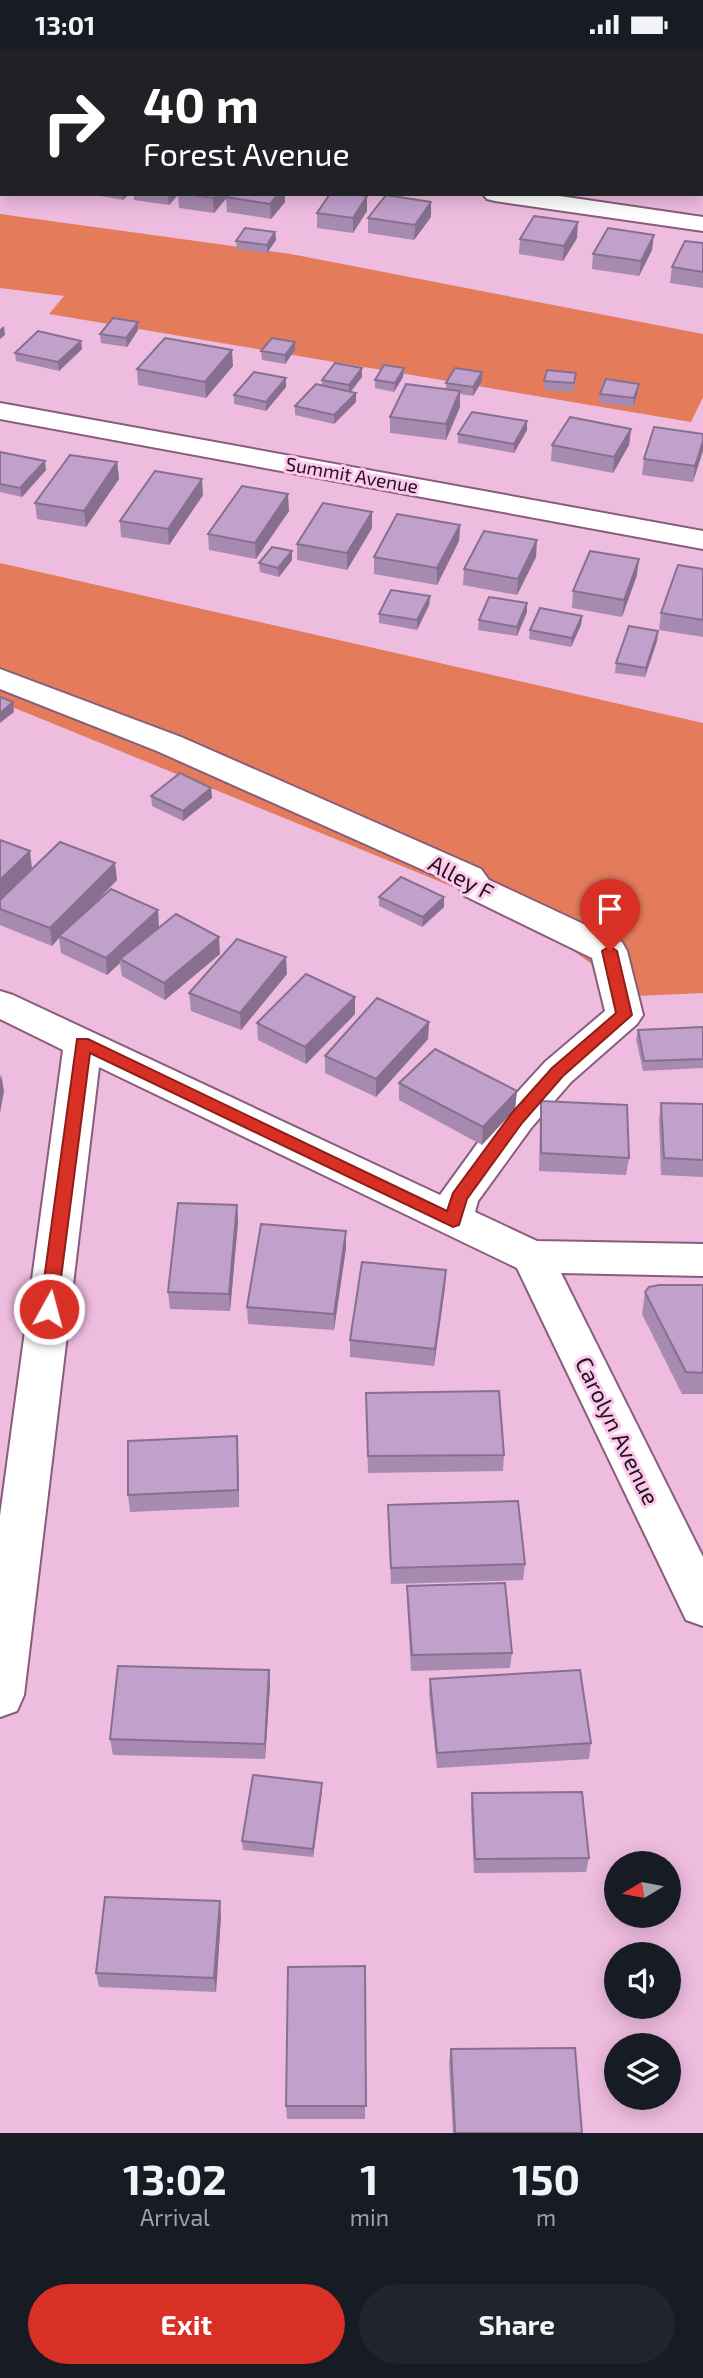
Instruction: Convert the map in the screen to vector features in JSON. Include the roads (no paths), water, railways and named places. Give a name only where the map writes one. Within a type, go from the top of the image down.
[{"type":"street","points":[[509,196],[703,224]]},
{"type":"street","name":"Summit Avenue","points":[[0,411],[703,540]]},
{"type":"street","name":"Alley F","points":[[0,678],[169,744],[469,877],[477,888],[610,951],[624,1015],[558,1072],[517,1118],[459,1197],[453,1221]]},
{"type":"street","points":[[0,1004],[532,1257],[703,1260]]},
{"type":"street","points":[[0,1695],[83,1043]]},
{"type":"street","name":"Carolyn Avenue","points":[[532,1257],[703,1605]]}]
